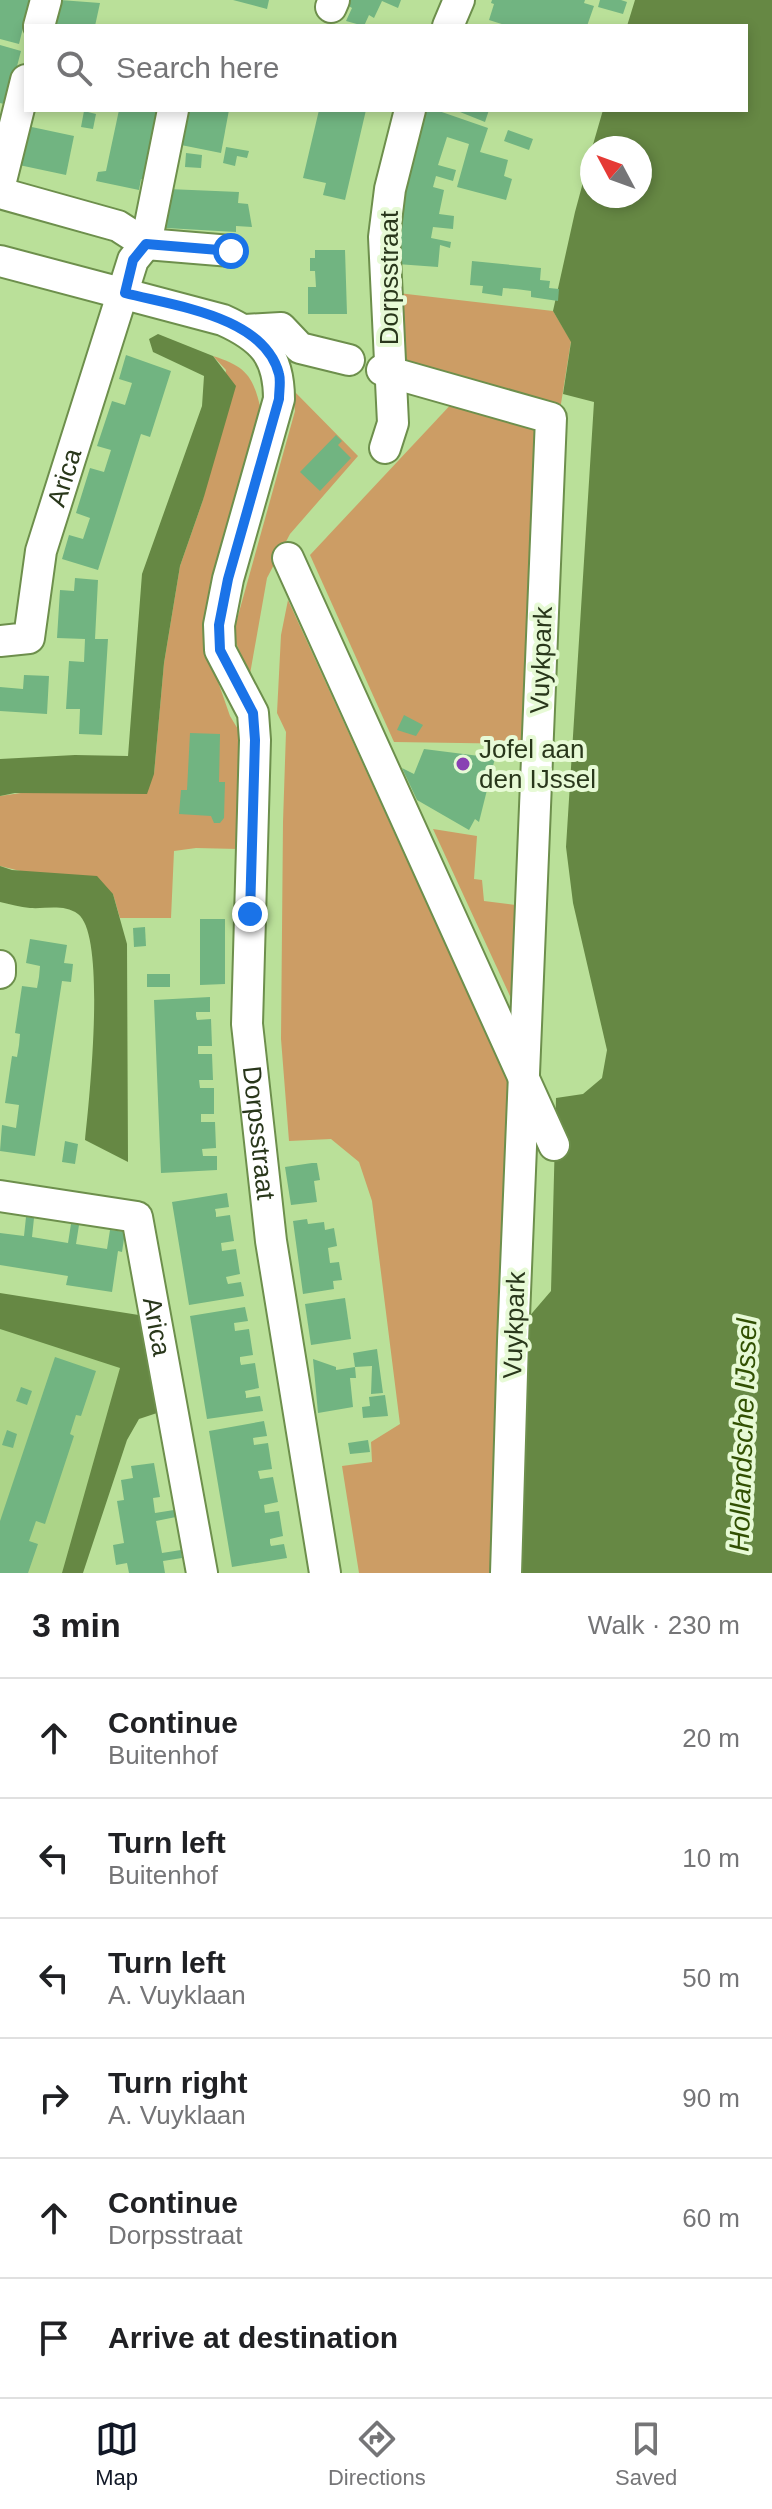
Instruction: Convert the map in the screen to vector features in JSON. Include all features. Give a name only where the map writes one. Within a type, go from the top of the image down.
[{"type":"street","points":[[40,24],[46,0]]},
{"type":"street","points":[[449,24],[459,0]]},
{"type":"street","points":[[0,185],[24,88]]},
{"type":"street","points":[[125,293],[133,260],[146,244],[173,112]]},
{"type":"street","name":"Dorpsstraat","points":[[385,448],[393,423],[386,371],[388,291],[384,237],[390,189],[409,112]]},
{"type":"street","points":[[0,193],[118,226],[146,244],[231,251]]},
{"type":"street","points":[[0,261],[202,314],[245,330],[281,328],[300,348],[349,360]]},
{"type":"street","name":"Arica","points":[[0,641],[29,638],[41,551],[125,293]]},
{"type":"street","name":"Dorpsstraat","points":[[245,330],[266,348],[279,375],[279,399],[228,579],[219,625],[220,650],[253,713],[255,740],[247,1024],[271,1241],[325,1573]]},
{"type":"street","name":"Vuykpark","points":[[386,371],[551,418],[506,1573]]},
{"type":"street","name":"Vuykpark","points":[[288,558],[554,1145]]},
{"type":"street","points":[[0,966],[0,973]]},
{"type":"street","name":"Arica","points":[[0,1196],[137,1217],[202,1573]]},
{"type":"shaded area","points":[[398,293],[553,311],[571,341],[560,410],[399,368]]},
{"type":"shaded area","points":[[213,356],[234,364],[247,374],[261,410],[208,653],[230,716],[245,741],[238,849],[174,851],[171,918],[120,918],[113,894],[0,866],[0,796],[154,774],[164,663],[180,566],[203,500],[226,370]]},
{"type":"shaded area","points":[[292,389],[358,456],[290,534],[267,578],[250,674],[235,641],[236,623],[295,411]]},
{"type":"shaded area","points":[[456,399],[540,421],[528,734],[518,744],[394,742],[310,555]]},
{"type":"shaded area","points":[[288,600],[515,1097],[498,1573],[359,1573],[342,1466],[372,1462],[371,1442],[400,1424],[372,1201],[359,1162],[331,1139],[289,1141],[281,1039],[286,732],[277,713],[281,635]]},
{"type":"shaded area","points":[[433,829],[477,836],[474,879],[482,880],[484,901],[523,906],[522,1022]]},
{"type":"shaded area","points":[[0,1296],[145,1324],[74,1573],[0,1573]]},
{"type":"water","name":"Hollandsche IJssel","points":[[635,0],[772,0],[772,1573],[520,1573],[527,1319],[551,1291],[556,1098],[583,1094],[602,1078],[607,1050],[573,903],[566,847],[594,402],[563,394],[571,342],[553,311],[580,193],[580,208],[652,208],[652,136],[595,136],[602,112],[748,112],[748,24],[628,24]]},
{"type":"water","points":[[158,334],[213,356],[236,386],[180,566],[164,663],[154,774],[147,794],[15,793],[0,796],[0,759],[128,756],[142,574],[202,406],[204,376],[153,352],[149,339]]},
{"type":"water","points":[[0,866],[12,870],[97,876],[113,894],[127,944],[128,1162],[85,1140],[94,1021],[92,953],[87,928],[78,914],[67,909],[30,908],[0,902]]},
{"type":"water","points":[[0,1293],[145,1316],[160,1412],[139,1419],[127,1440],[83,1573],[62,1573],[120,1368],[0,1329]]},
{"type":"building","points":[[0,0],[30,0],[19,44],[0,39]]},
{"type":"building","points":[[60,0],[100,3],[95,24],[54,24]]},
{"type":"building","points":[[233,0],[269,0],[267,9]]},
{"type":"building","points":[[349,0],[401,0],[398,8],[382,1],[374,18],[369,15],[365,24],[346,21],[352,8],[347,5]]},
{"type":"building","points":[[492,0],[585,0],[584,3],[594,6],[588,24],[502,24],[489,20],[494,4]]},
{"type":"building","points":[[600,0],[627,2],[623,14],[598,7]]},
{"type":"building","points":[[0,45],[21,51],[9,97],[6,96],[4,104],[0,103]]},
{"type":"building","points":[[84,112],[96,114],[93,129],[81,127]]},
{"type":"building","points":[[119,112],[160,112],[145,180],[141,179],[139,190],[96,181],[98,172],[106,171]]},
{"type":"building","points":[[188,112],[229,112],[221,153],[181,145]]},
{"type":"building","points":[[319,112],[366,112],[345,200],[323,195],[326,183],[303,178]]},
{"type":"building","points":[[423,112],[442,112],[488,128],[480,152],[508,160],[504,176],[512,179],[506,200],[457,187],[469,144],[447,137],[438,165],[456,170],[453,181],[436,176],[433,187],[444,190],[439,214],[454,216],[453,229],[433,227],[431,238],[451,242],[450,248],[440,245],[438,267],[397,264],[400,205]]},
{"type":"building","points":[[460,112],[488,112],[485,122]]},
{"type":"building","points":[[27,126],[74,136],[66,175],[19,165]]},
{"type":"building","points":[[508,130],[533,139],[529,150],[504,141]]},
{"type":"building","points":[[226,147],[249,151],[247,158],[237,156],[235,166],[223,163]]},
{"type":"building","points":[[186,153],[202,155],[201,168],[185,167]]},
{"type":"building","points":[[168,189],[239,192],[238,203],[248,204],[252,227],[236,226],[236,232],[166,228]]},
{"type":"building","points":[[315,250],[345,250],[347,314],[308,314],[308,287],[316,287],[315,271],[310,271],[310,258],[315,258]]},
{"type":"building","points":[[472,261],[541,268],[540,280],[550,281],[549,288],[559,289],[558,301],[531,297],[531,291],[516,289],[503,288],[502,296],[482,293],[483,286],[470,285]]},
{"type":"building","points":[[126,355],[171,371],[150,437],[141,434],[98,570],[62,559],[69,535],[83,539],[90,518],[76,513],[90,468],[104,472],[111,450],[97,446],[112,401],[125,405],[132,383],[119,379]]},
{"type":"building","points":[[336,435],[342,441],[338,445],[351,458],[320,491],[300,472]]},
{"type":"building","points":[[75,578],[98,580],[95,639],[108,639],[102,735],[79,734],[80,709],[66,709],[69,661],[84,662],[85,639],[57,638],[60,590],[74,591]]},
{"type":"building","points":[[24,675],[49,676],[47,714],[0,711],[0,687],[23,689]]},
{"type":"building","points":[[404,715],[423,725],[416,736],[397,730]]},
{"type":"building","points":[[190,733],[220,734],[219,782],[225,782],[224,818],[220,823],[214,823],[211,816],[179,814],[181,790],[187,790]]},
{"type":"building","points":[[424,749],[495,758],[479,822],[475,819],[469,830],[417,800],[402,768],[414,774]]},
{"type":"building","points":[[200,919],[225,919],[225,984],[200,985]]},
{"type":"building","points":[[145,927],[146,946],[134,947],[133,928]]},
{"type":"building","points":[[30,939],[67,945],[64,963],[73,964],[71,982],[62,981],[35,1156],[0,1151],[2,1125],[16,1128],[19,1105],[5,1103],[12,1056],[17,1057],[19,1045],[20,1034],[15,1033],[22,986],[37,988],[39,977],[40,966],[26,963]]},
{"type":"building","points":[[147,974],[170,974],[170,987],[147,987]]},
{"type":"building","points":[[210,997],[210,1012],[196,1012],[196,1016],[197,1020],[211,1019],[212,1046],[198,1046],[198,1054],[212,1054],[213,1080],[199,1080],[200,1088],[214,1088],[214,1114],[201,1114],[201,1122],[215,1122],[216,1148],[202,1149],[203,1156],[217,1156],[217,1170],[161,1173],[154,1000]]},
{"type":"building","points":[[65,1141],[78,1144],[75,1164],[62,1162]]},
{"type":"building","points":[[317,1163],[320,1180],[314,1181],[317,1202],[291,1205],[285,1167]]},
{"type":"building","points":[[227,1193],[229,1207],[215,1209],[216,1217],[230,1215],[234,1241],[221,1243],[222,1251],[236,1249],[240,1274],[226,1277],[228,1284],[241,1282],[244,1296],[189,1305],[172,1202]]},
{"type":"building","points":[[26,1217],[34,1218],[32,1237],[68,1243],[71,1224],[79,1225],[76,1244],[107,1249],[110,1230],[125,1232],[122,1252],[118,1251],[112,1292],[66,1285],[68,1276],[0,1265],[0,1233],[24,1236]]},
{"type":"building","points":[[307,1219],[308,1224],[324,1222],[325,1230],[334,1228],[337,1246],[328,1248],[330,1263],[339,1262],[342,1280],[333,1281],[334,1289],[303,1294],[293,1221]]},
{"type":"building","points":[[345,1298],[351,1339],[311,1345],[305,1304]]},
{"type":"building","points":[[245,1307],[248,1321],[234,1323],[235,1331],[249,1329],[253,1355],[240,1357],[240,1361],[241,1365],[255,1363],[259,1388],[245,1391],[246,1398],[260,1396],[263,1411],[207,1419],[190,1316]]},
{"type":"building","points":[[377,1349],[383,1393],[371,1394],[372,1366],[355,1367],[353,1353]]},
{"type":"building","points":[[55,1357],[96,1371],[81,1416],[76,1415],[70,1434],[74,1436],[45,1524],[36,1521],[29,1541],[38,1544],[28,1573],[0,1573],[0,1521]]},
{"type":"building","points":[[313,1359],[336,1367],[336,1370],[355,1367],[356,1378],[350,1378],[353,1407],[318,1413]]},
{"type":"building","points":[[21,1387],[32,1391],[27,1405],[16,1401]]},
{"type":"building","points":[[385,1395],[388,1416],[363,1418],[362,1407],[370,1406],[369,1397]]},
{"type":"building","points":[[264,1421],[267,1436],[253,1438],[254,1445],[268,1443],[272,1469],[258,1471],[260,1479],[273,1477],[278,1502],[264,1505],[265,1513],[279,1511],[283,1536],[270,1539],[270,1543],[271,1546],[284,1544],[287,1558],[232,1567],[209,1431]]},
{"type":"building","points":[[7,1430],[17,1434],[13,1448],[2,1445]]},
{"type":"building","points":[[368,1440],[370,1452],[350,1454],[348,1443]]},
{"type":"building","points":[[154,1463],[160,1497],[153,1498],[155,1513],[174,1510],[176,1517],[156,1521],[162,1553],[181,1550],[182,1558],[163,1561],[165,1573],[129,1573],[127,1563],[116,1565],[113,1545],[124,1543],[117,1501],[124,1500],[121,1480],[133,1478],[131,1466]]},
{"type":"place","name":"Jofel aan den IJssel","points":[[463,764]]},
{"type":"route","points":[[231,251],[146,244],[133,260],[125,293],[223,320],[245,330],[266,348],[279,375],[279,399],[228,579],[219,625],[220,650],[253,713],[255,740],[250,914]]}]
